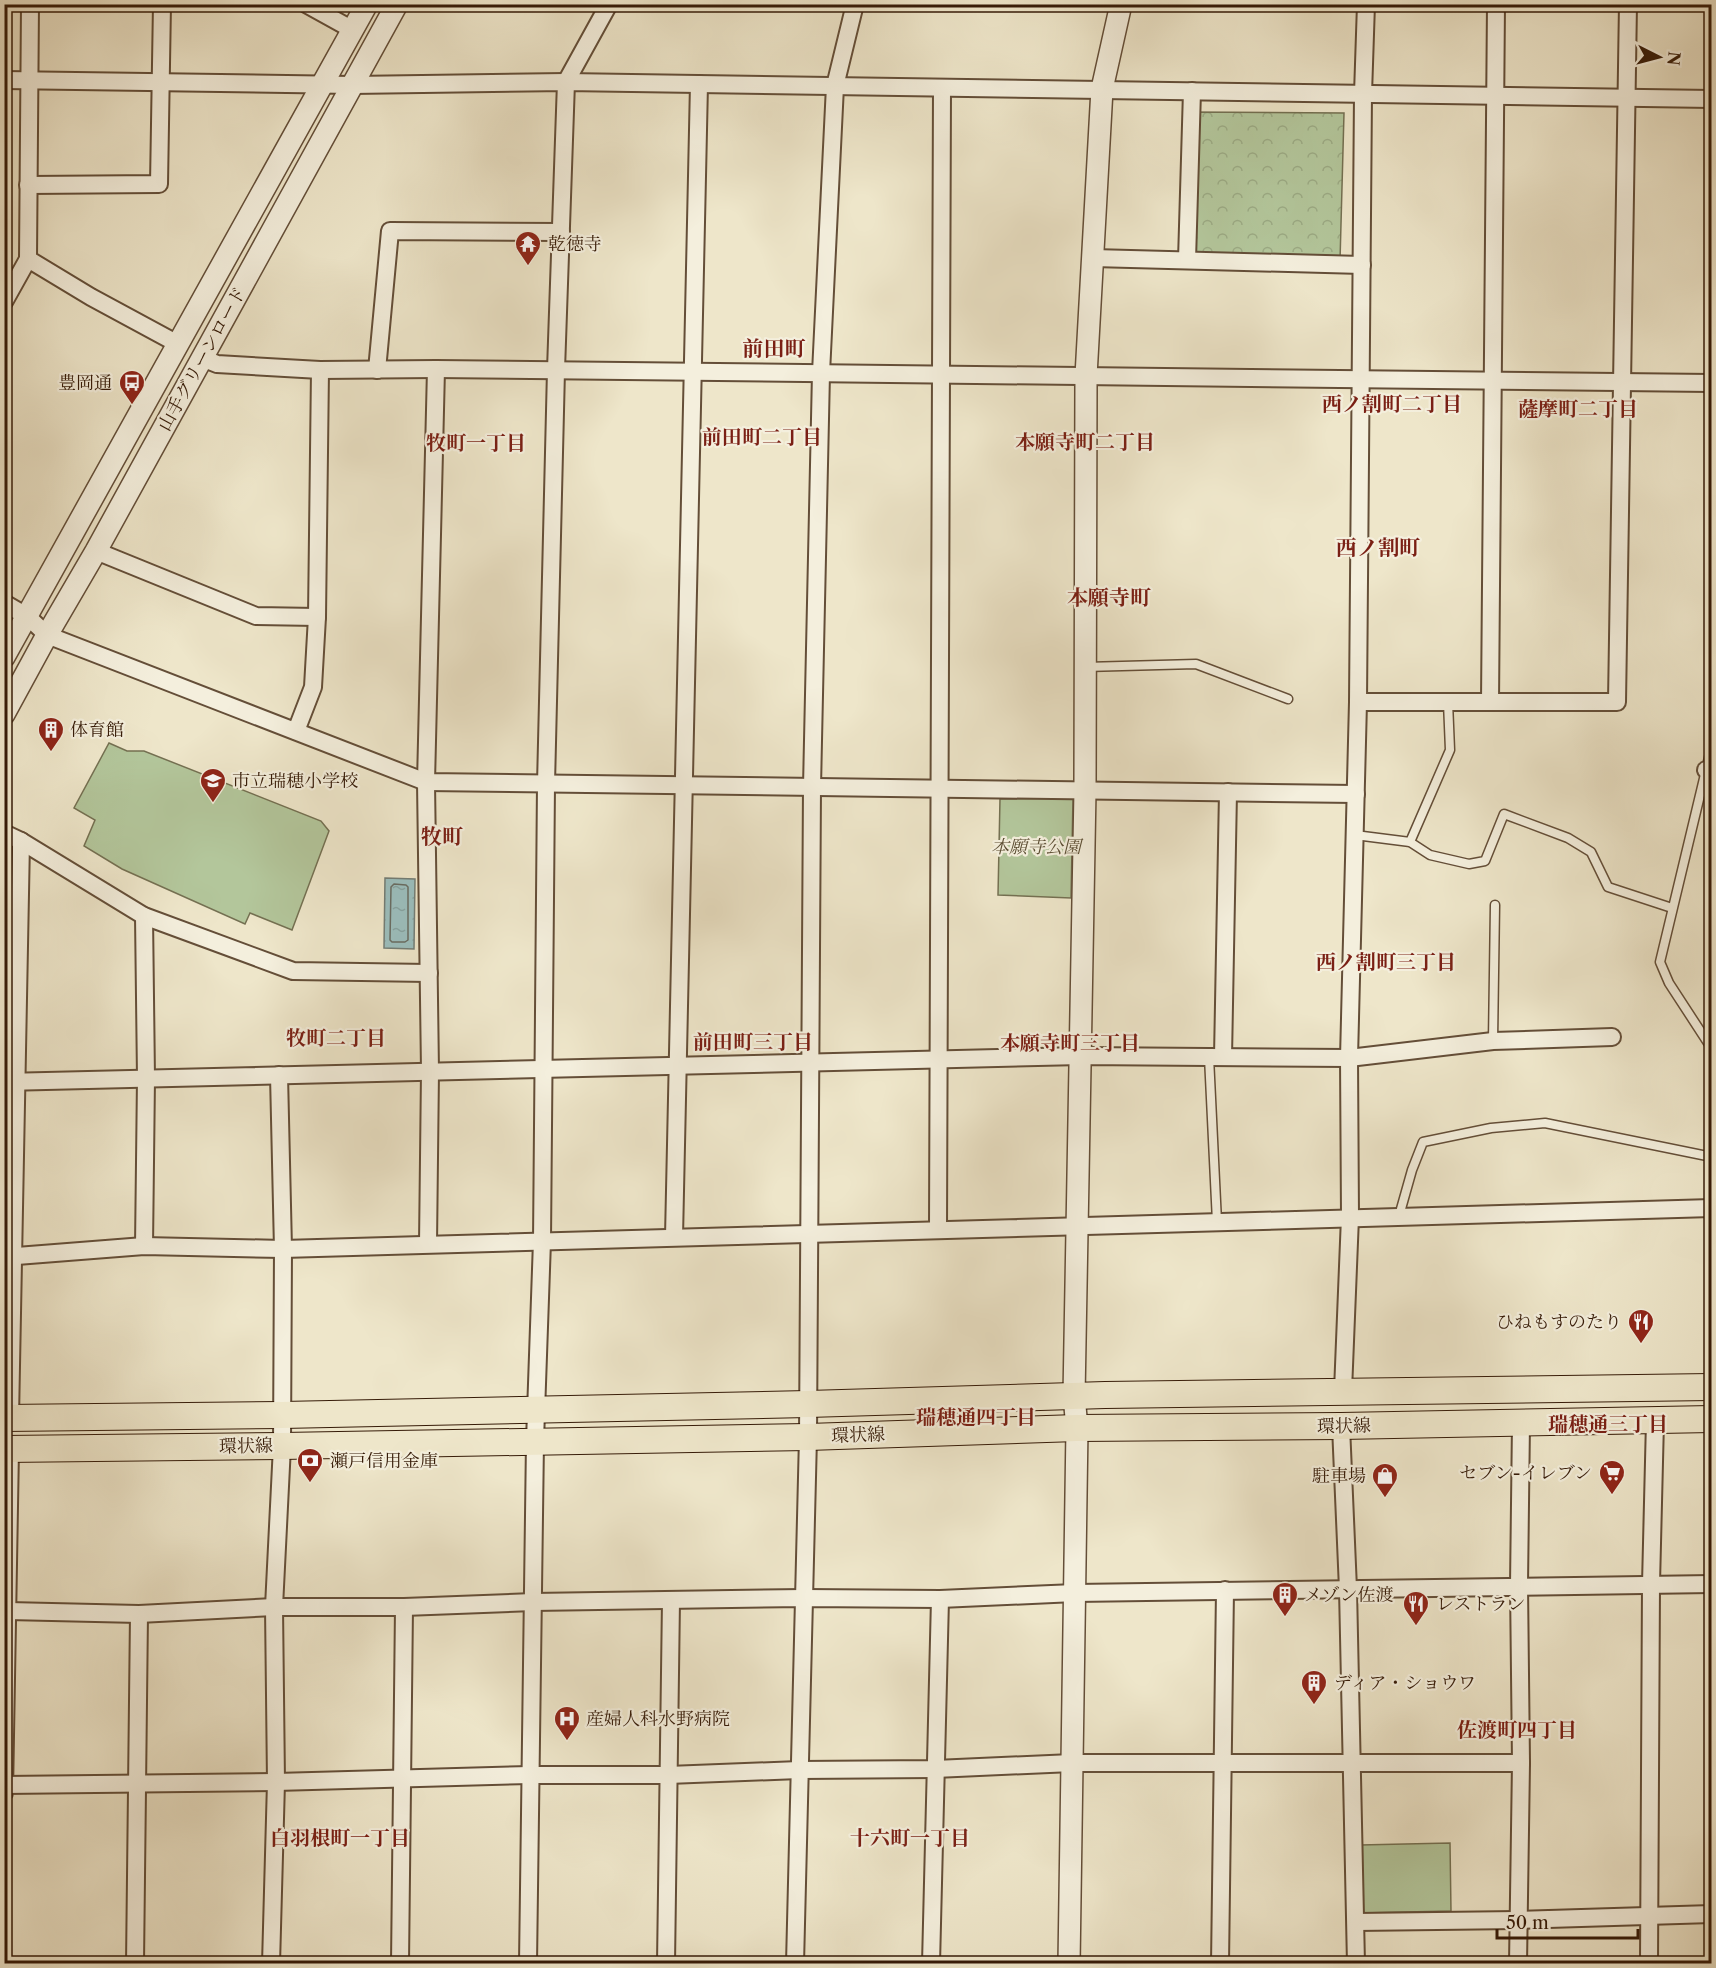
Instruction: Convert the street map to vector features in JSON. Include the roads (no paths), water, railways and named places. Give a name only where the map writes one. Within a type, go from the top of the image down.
[{"type":"main road","name":"環状線","points":[[7,1418],[808,1404],[1343,1391],[1712,1387]]},
{"type":"main road","name":"環状線","points":[[7,1449],[808,1437],[1077,1428],[1712,1419]]},
{"type":"street","points":[[4,302],[28,259],[30,4]]},
{"type":"street","points":[[28,185],[159,184],[162,4]]},
{"type":"street","points":[[306,4],[353,30]]},
{"type":"street","name":"山手グリーンロード","points":[[4,657],[367,4]]},
{"type":"street","name":"山手グリーンロード","points":[[4,714],[397,4]]},
{"type":"street","points":[[528,1964],[534,1441],[542,1241],[546,784],[566,82],[609,4]]},
{"type":"street","points":[[795,1964],[808,1437],[812,787],[821,373],[835,86],[855,4]]},
{"type":"street","points":[[1069,1964],[1077,1428],[1074,1396],[1076,1228],[1081,1056],[1084,790],[1086,376],[1102,89],[1121,4]]},
{"type":"street","points":[[1343,1391],[1350,1217],[1349,1058],[1358,702],[1363,94],[1366,4]]},
{"type":"street","points":[[1490,702],[1496,4]]},
{"type":"street","points":[[1358,702],[1617,702],[1628,4]]},
{"type":"street","points":[[4,80],[324,84],[566,82],[1712,99]]},
{"type":"street","points":[[674,1237],[699,84]]},
{"type":"street","points":[[938,1229],[942,88]]},
{"type":"street","points":[[1187,260],[1192,91]]},
{"type":"street","points":[[377,370],[390,231],[561,232]]},
{"type":"street","points":[[1093,258],[1362,265]]},
{"type":"street","points":[[28,259],[91,297],[178,344]]},
{"type":"street","points":[[202,358],[218,364],[320,370],[556,370],[1712,383]]},
{"type":"street","points":[[428,1244],[430,1071],[426,782],[436,369]]},
{"type":"street","points":[[296,731],[313,687],[317,617],[320,370]]},
{"type":"street","points":[[96,551],[256,616],[317,617]]},
{"type":"street","points":[[4,603],[28,616],[47,634],[426,782],[1356,794]]},
{"type":"street","points":[[1216,1057],[1228,792]]},
{"type":"street","points":[[4,833],[21,840],[144,916],[293,971],[429,973]]},
{"type":"street","points":[[7,1418],[10,1082],[21,840]]},
{"type":"street","points":[[144,916],[146,1078],[144,1246]]},
{"type":"street","points":[[10,1082],[1081,1056],[1349,1058],[1493,1041],[1612,1036]]},
{"type":"street","points":[[271,1964],[276,1782],[274,1607],[282,1446],[283,1249],[279,1075]]},
{"type":"street","points":[[8,1257],[144,1246],[283,1249],[1712,1208]]},
{"type":"street","points":[[1649,1964],[1651,1584],[1655,1421]]},
{"type":"street","points":[[1518,1964],[1521,1763],[1519,1585],[1521,1423]]},
{"type":"street","points":[[1341,1426],[1353,1762],[1356,1964]]},
{"type":"street","points":[[4,1793],[8,1611],[7,1449]]},
{"type":"street","points":[[8,1611],[139,1614],[274,1607],[404,1607],[533,1602],[804,1598],[940,1599],[1226,1590],[1712,1584]]},
{"type":"street","points":[[1220,1964],[1226,1590]]},
{"type":"street","points":[[931,1964],[940,1599]]},
{"type":"street","points":[[666,1964],[671,1600]]},
{"type":"street","points":[[400,1964],[404,1607]]},
{"type":"street","points":[[135,1964],[139,1614]]},
{"type":"street","points":[[5,1785],[276,1782],[530,1775],[668,1775],[799,1770],[935,1769],[1072,1763],[1521,1763]]},
{"type":"street","points":[[1356,1922],[1712,1914]]},
{"type":"lane","points":[[1085,668],[1196,664],[1288,699]]},
{"type":"lane","points":[[1410,842],[1450,750],[1448,702]]},
{"type":"lane","points":[[1712,745],[1709,770],[1660,962],[1669,983],[1712,1049]]},
{"type":"lane","points":[[1355,836],[1410,842],[1430,855],[1469,864],[1485,861],[1504,814],[1568,838],[1591,852],[1608,887],[1672,908]]},
{"type":"lane","points":[[1493,1041],[1495,905]]},
{"type":"lane","points":[[1216,1057],[1217,1222]]},
{"type":"lane","points":[[1399,1216],[1412,1170],[1424,1142],[1491,1128],[1545,1123],[1712,1157]]},
{"type":"water","points":[[385,878],[415,879],[414,949],[384,948]]},
{"type":"place","name":"乾徳寺","points":[[528,267]]},
{"type":"place","name":"豊岡通","points":[[132,406]]},
{"type":"place","name":"体育館","points":[[51,753]]},
{"type":"place","name":"市立瑞穂小学校","points":[[213,804]]},
{"type":"place","name":"ひねもすのたり","points":[[1641,1345]]},
{"type":"place","name":"瀬戸信用金庫","points":[[310,1484]]},
{"type":"place","name":"セブン-イレブン","points":[[1612,1496]]},
{"type":"place","name":"駐車場","points":[[1385,1499]]},
{"type":"place","name":"メゾン佐渡","points":[[1285,1618]]},
{"type":"place","name":"レストラン","points":[[1416,1627]]},
{"type":"place","name":"ディア・ショウワ","points":[[1314,1706]]},
{"type":"place","name":"産婦人科水野病院","points":[[567,1742]]},
{"type":"district","name":"前田町","points":[[774,349]]},
{"type":"district","name":"西ノ割町二丁目","points":[[1392,404]]},
{"type":"district","name":"薩摩町二丁目","points":[[1578,409]]},
{"type":"district","name":"前田町二丁目","points":[[762,437]]},
{"type":"district","name":"本願寺町二丁目","points":[[1085,442]]},
{"type":"district","name":"牧町一丁目","points":[[476,443]]},
{"type":"district","name":"西ノ割町","points":[[1378,548]]},
{"type":"district","name":"本願寺町","points":[[1109,598]]},
{"type":"district","name":"牧町","points":[[442,837]]},
{"type":"district","name":"西ノ割町三丁目","points":[[1386,962]]},
{"type":"district","name":"牧町二丁目","points":[[336,1038]]},
{"type":"district","name":"前田町三丁目","points":[[753,1042]]},
{"type":"district","name":"本願寺町三丁目","points":[[1070,1043]]},
{"type":"district","name":"瑞穂通四丁目","points":[[976,1417]]},
{"type":"district","name":"瑞穂通三丁目","points":[[1608,1424]]},
{"type":"district","name":"佐渡町四丁目","points":[[1517,1730]]},
{"type":"district","name":"白羽根町一丁目","points":[[340,1838]]},
{"type":"district","name":"十六町一丁目","points":[[910,1838]]},
{"type":"park label","name":"本願寺公園","points":[[1036,847]]}]
